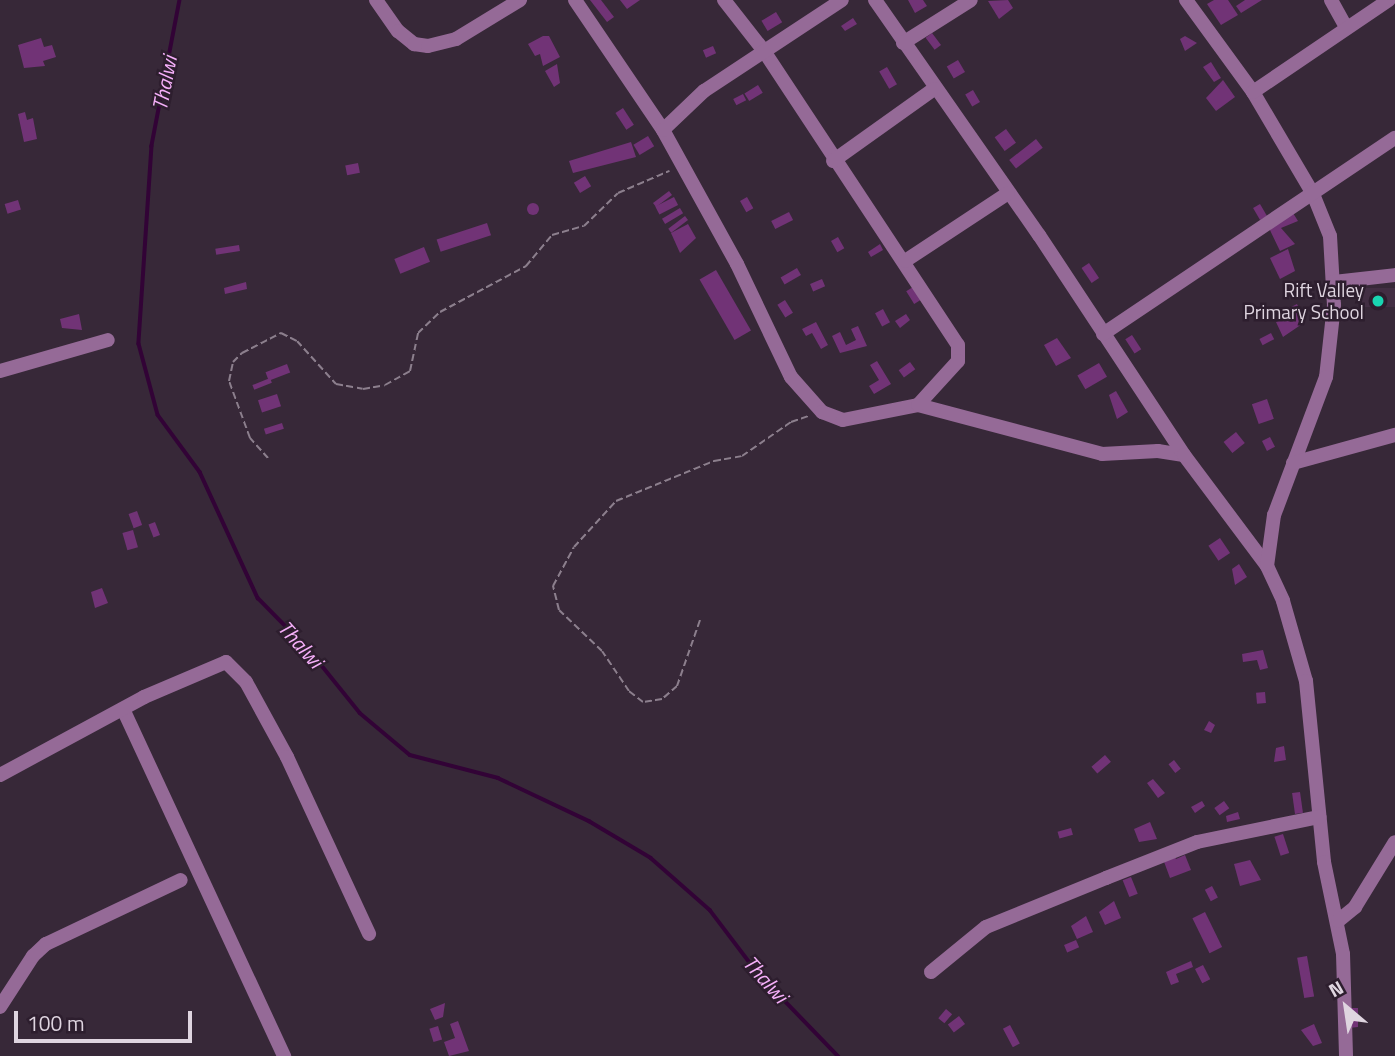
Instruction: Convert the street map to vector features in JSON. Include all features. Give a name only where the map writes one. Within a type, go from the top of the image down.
[{"type":"street","points":[[376,0],[398,31],[414,44],[428,46],[456,39],[520,0]]},
{"type":"street","points":[[575,0],[663,130],[737,264],[791,377],[822,412],[843,420],[918,405],[967,415],[1036,439],[1102,454],[1158,451],[1184,456]]},
{"type":"street","points":[[724,0],[764,51],[832,161],[905,261],[961,354],[918,405]]},
{"type":"street","points":[[663,130],[683,106],[842,0]]},
{"type":"street","points":[[875,0],[1184,456],[1267,566],[1296,637],[1306,681],[1319,817],[1338,921],[1345,984],[1346,1056]]},
{"type":"street","points":[[902,43],[971,0]]},
{"type":"street","points":[[1186,0],[1253,92],[1313,194],[1331,236],[1334,282],[1326,377],[1274,515],[1267,566]]},
{"type":"street","points":[[1331,0],[1346,27]]},
{"type":"street","points":[[1253,92],[1389,0]]},
{"type":"street","points":[[832,161],[934,89]]},
{"type":"street","points":[[1102,334],[1395,138]]},
{"type":"street","points":[[905,261],[1008,193]]},
{"type":"street","points":[[1334,282],[1395,275]]},
{"type":"street","points":[[0,371],[108,340]]},
{"type":"street","points":[[1293,463],[1395,435]]},
{"type":"street","points":[[0,775],[123,709],[207,667],[226,662],[232,665],[288,757],[369,934]]},
{"type":"street","points":[[123,709],[284,1056]]},
{"type":"street","points":[[931,972],[986,927],[1094,883],[1197,842],[1319,817]]},
{"type":"street","points":[[1338,921],[1355,907],[1395,842]]},
{"type":"street","points":[[0,1007],[46,944],[180,880]]},
{"type":"path","points":[[268,458],[250,438],[229,381],[233,362],[242,352],[281,333],[297,341],[336,384],[363,390],[385,385],[410,370],[418,333],[440,312],[526,266],[552,235],[584,226],[618,193],[668,171],[687,173]]},
{"type":"path","points":[[700,620],[677,686],[662,699],[643,702],[629,691],[602,651],[559,610],[553,586],[574,547],[617,501],[714,461],[742,456],[791,422],[822,412]]},
{"type":"shaded area","name":"Rift Valley Primary School","points":[[1359,288],[1395,288],[1395,307],[1359,307]]},
{"type":"building","points":[[590,0],[601,0],[614,17],[607,22]]},
{"type":"building","points":[[620,0],[640,0],[627,9]]},
{"type":"building","points":[[908,0],[923,0],[927,6],[915,13]]},
{"type":"building","points":[[1008,0],[1013,8],[999,19],[988,1]]},
{"type":"building","points":[[1214,0],[1228,0],[1238,15],[1221,25],[1207,4]]},
{"type":"building","points":[[1245,0],[1262,0],[1241,13],[1236,6]]},
{"type":"building","points":[[776,12],[782,22],[768,31],[761,21]]},
{"type":"building","points":[[853,18],[857,24],[845,31],[841,26]]},
{"type":"building","points":[[932,33],[941,45],[935,50],[926,38]]},
{"type":"building","points":[[543,36],[549,36],[560,57],[543,66],[540,54],[535,56],[528,44]]},
{"type":"building","points":[[1185,36],[1197,43],[1185,51],[1180,39]]},
{"type":"building","points":[[41,38],[44,47],[52,45],[56,57],[43,61],[45,66],[24,68],[18,45]]},
{"type":"building","points":[[713,46],[716,53],[706,58],[703,50]]},
{"type":"building","points":[[958,60],[965,72],[954,79],[947,66]]},
{"type":"building","points":[[1211,62],[1221,78],[1214,82],[1203,67]]},
{"type":"building","points":[[557,64],[560,83],[554,87],[545,71]]},
{"type":"building","points":[[887,67],[897,84],[889,89],[879,72]]},
{"type":"building","points":[[1223,80],[1235,97],[1216,111],[1206,98]]},
{"type":"building","points":[[758,85],[763,93],[749,101],[744,93]]},
{"type":"building","points":[[973,90],[980,102],[972,107],[965,94]]},
{"type":"building","points":[[743,94],[746,100],[736,105],[733,99]]},
{"type":"building","points":[[623,108],[634,125],[626,130],[615,113]]},
{"type":"building","points":[[25,112],[27,120],[33,118],[37,139],[24,142],[18,114]]},
{"type":"building","points":[[1006,129],[1016,143],[1005,151],[995,137]]},
{"type":"building","points":[[648,136],[654,146],[640,155],[633,145]]},
{"type":"building","points":[[1036,139],[1043,148],[1016,169],[1009,160]]},
{"type":"building","points":[[631,142],[636,157],[573,173],[569,161]]},
{"type":"building","points":[[358,163],[360,173],[347,175],[345,165]]},
{"type":"building","points":[[585,176],[591,186],[580,193],[574,183]]},
{"type":"building","points":[[669,191],[672,195],[656,207],[653,203]]},
{"type":"building","points":[[674,197],[678,205],[659,215],[655,207]]},
{"type":"building","points":[[747,197],[753,208],[746,212],[740,201]]},
{"type":"building","points":[[18,200],[21,210],[8,214],[5,204]]},
{"type":"building","points":[[533,203],[539,209],[533,215],[527,209]]},
{"type":"building","points":[[1260,204],[1267,216],[1260,220],[1253,208]]},
{"type":"building","points":[[680,208],[683,213],[665,224],[662,219]]},
{"type":"building","points":[[789,212],[793,220],[775,229],[771,221]]},
{"type":"building","points":[[1293,213],[1298,221],[1281,228],[1295,244],[1280,251],[1268,226]]},
{"type":"building","points":[[685,216],[688,220],[671,233],[668,229]]},
{"type":"building","points":[[487,223],[491,235],[441,252],[437,239]]},
{"type":"building","points":[[688,224],[696,238],[680,253],[671,233]]},
{"type":"building","points":[[838,237],[844,248],[837,252],[831,241]]},
{"type":"building","points":[[880,244],[883,250],[871,257],[868,252]]},
{"type":"building","points":[[239,245],[240,251],[216,255],[215,249]]},
{"type":"building","points":[[424,247],[430,262],[400,274],[394,259]]},
{"type":"building","points":[[1288,249],[1295,271],[1280,279],[1270,258]]},
{"type":"building","points":[[1089,263],[1099,278],[1092,283],[1082,268]]},
{"type":"building","points":[[797,268],[801,275],[785,284],[781,278]]},
{"type":"building","points":[[716,270],[751,331],[735,340],[700,280]]},
{"type":"building","points":[[822,279],[825,286],[813,291],[810,284]]},
{"type":"building","points":[[246,282],[247,289],[225,294],[224,288]]},
{"type":"building","points":[[913,287],[921,300],[914,304],[906,291]]},
{"type":"building","points":[[785,300],[793,313],[785,317],[777,305]]},
{"type":"building","points":[[1297,304],[1305,322],[1283,337],[1276,322],[1284,319],[1281,312]]},
{"type":"building","points":[[883,309],[890,322],[882,326],[875,313]]},
{"type":"building","points":[[79,314],[82,330],[62,328],[60,319]]},
{"type":"building","points":[[906,314],[910,320],[900,328],[895,321]]},
{"type":"building","points":[[816,322],[828,345],[821,349],[812,333],[806,336],[802,329]]},
{"type":"building","points":[[858,326],[867,346],[840,353],[832,336],[840,332],[846,345],[856,340],[851,329]]},
{"type":"building","points":[[1271,333],[1274,339],[1263,345],[1259,339]]},
{"type":"building","points":[[1132,335],[1141,349],[1135,354],[1125,339]]},
{"type":"building","points":[[1057,338],[1071,358],[1056,366],[1044,345]]},
{"type":"building","points":[[877,361],[891,384],[874,394],[869,386],[879,380],[870,365]]},
{"type":"building","points":[[910,362],[915,369],[904,378],[899,370]]},
{"type":"building","points":[[1099,363],[1107,377],[1085,389],[1077,376]]},
{"type":"building","points":[[287,364],[290,372],[269,381],[266,372]]},
{"type":"building","points":[[270,378],[272,383],[254,390],[252,385]]},
{"type":"building","points":[[1116,391],[1128,412],[1117,419],[1109,395]]},
{"type":"building","points":[[277,394],[281,406],[262,413],[258,400]]},
{"type":"building","points":[[1267,399],[1274,419],[1259,424],[1252,404]]},
{"type":"building","points":[[282,423],[284,429],[266,435],[264,429]]},
{"type":"building","points":[[1236,432],[1245,443],[1232,453],[1224,442]]},
{"type":"building","points":[[1270,437],[1275,447],[1267,451],[1262,441]]},
{"type":"building","points":[[137,511],[142,525],[134,528],[129,514]]},
{"type":"building","points":[[155,522],[160,535],[153,538],[148,525]]},
{"type":"building","points":[[133,530],[138,547],[127,550],[122,533]]},
{"type":"building","points":[[1220,538],[1230,553],[1218,561],[1208,546]]},
{"type":"building","points":[[1239,564],[1247,577],[1235,585],[1232,569]]},
{"type":"building","points":[[102,588],[108,603],[95,608],[91,592]]},
{"type":"building","points":[[1263,650],[1268,668],[1260,670],[1257,660],[1243,662],[1242,654]]},
{"type":"building","points":[[1265,692],[1266,703],[1257,704],[1256,693]]},
{"type":"building","points":[[1209,721],[1215,725],[1211,733],[1204,730]]},
{"type":"building","points":[[1284,746],[1286,760],[1274,762],[1276,748]]},
{"type":"building","points":[[1105,755],[1111,762],[1097,774],[1091,767]]},
{"type":"building","points":[[1174,760],[1181,769],[1175,773],[1168,764]]},
{"type":"building","points":[[1153,779],[1165,793],[1158,798],[1147,783]]},
{"type":"building","points":[[1300,792],[1303,813],[1295,814],[1292,793]]},
{"type":"building","points":[[1202,801],[1205,806],[1195,813],[1191,807]]},
{"type":"building","points":[[1224,801],[1229,808],[1220,815],[1214,808]]},
{"type":"building","points":[[1238,812],[1240,819],[1227,822],[1226,816]]},
{"type":"building","points":[[1150,822],[1157,839],[1139,842],[1134,829]]},
{"type":"building","points":[[1071,828],[1073,835],[1059,839],[1058,832]]},
{"type":"building","points":[[1283,834],[1289,853],[1281,856],[1274,837]]},
{"type":"building","points":[[1174,855],[1176,859],[1185,855],[1191,870],[1170,878],[1163,859]]},
{"type":"building","points":[[1250,860],[1261,880],[1240,886],[1234,864]]},
{"type":"building","points":[[1131,877],[1138,894],[1129,897],[1123,880]]},
{"type":"building","points":[[1212,886],[1218,898],[1211,901],[1205,890]]},
{"type":"building","points":[[1114,901],[1121,918],[1105,925],[1099,912]]},
{"type":"building","points":[[1205,912],[1222,947],[1210,953],[1192,918]]},
{"type":"building","points":[[1086,916],[1093,932],[1077,939],[1071,926]]},
{"type":"building","points":[[1076,940],[1079,947],[1067,952],[1064,945]]},
{"type":"building","points":[[1307,956],[1314,996],[1304,998],[1297,958]]},
{"type":"building","points":[[1191,961],[1193,967],[1176,974],[1179,982],[1171,985],[1166,972]]},
{"type":"building","points":[[1203,965],[1210,979],[1202,983],[1195,969]]},
{"type":"building","points":[[445,1003],[443,1017],[435,1020],[430,1009]]},
{"type":"building","points":[[1348,1008],[1358,1008],[1358,1027],[1349,1028]]},
{"type":"building","points":[[946,1009],[952,1014],[944,1023],[938,1018]]},
{"type":"building","points":[[959,1016],[965,1024],[954,1032],[948,1024]]},
{"type":"building","points":[[458,1021],[469,1051],[449,1056],[444,1042],[455,1038],[450,1024]]},
{"type":"building","points":[[1314,1024],[1322,1043],[1313,1046],[1301,1030]]},
{"type":"building","points":[[1010,1025],[1020,1044],[1013,1047],[1003,1029]]},
{"type":"building","points":[[438,1026],[442,1039],[433,1042],[429,1029]]},
{"type":"waterway","name":"Thalwi","points":[[180,0],[152,146],[139,344],[158,415],[200,472],[258,598],[311,652],[360,713],[410,755],[498,778],[589,821],[651,858],[710,910],[757,972],[838,1056]]},
{"type":"place","name":"Rift Valley Primary School","points":[[1378,301]]}]
